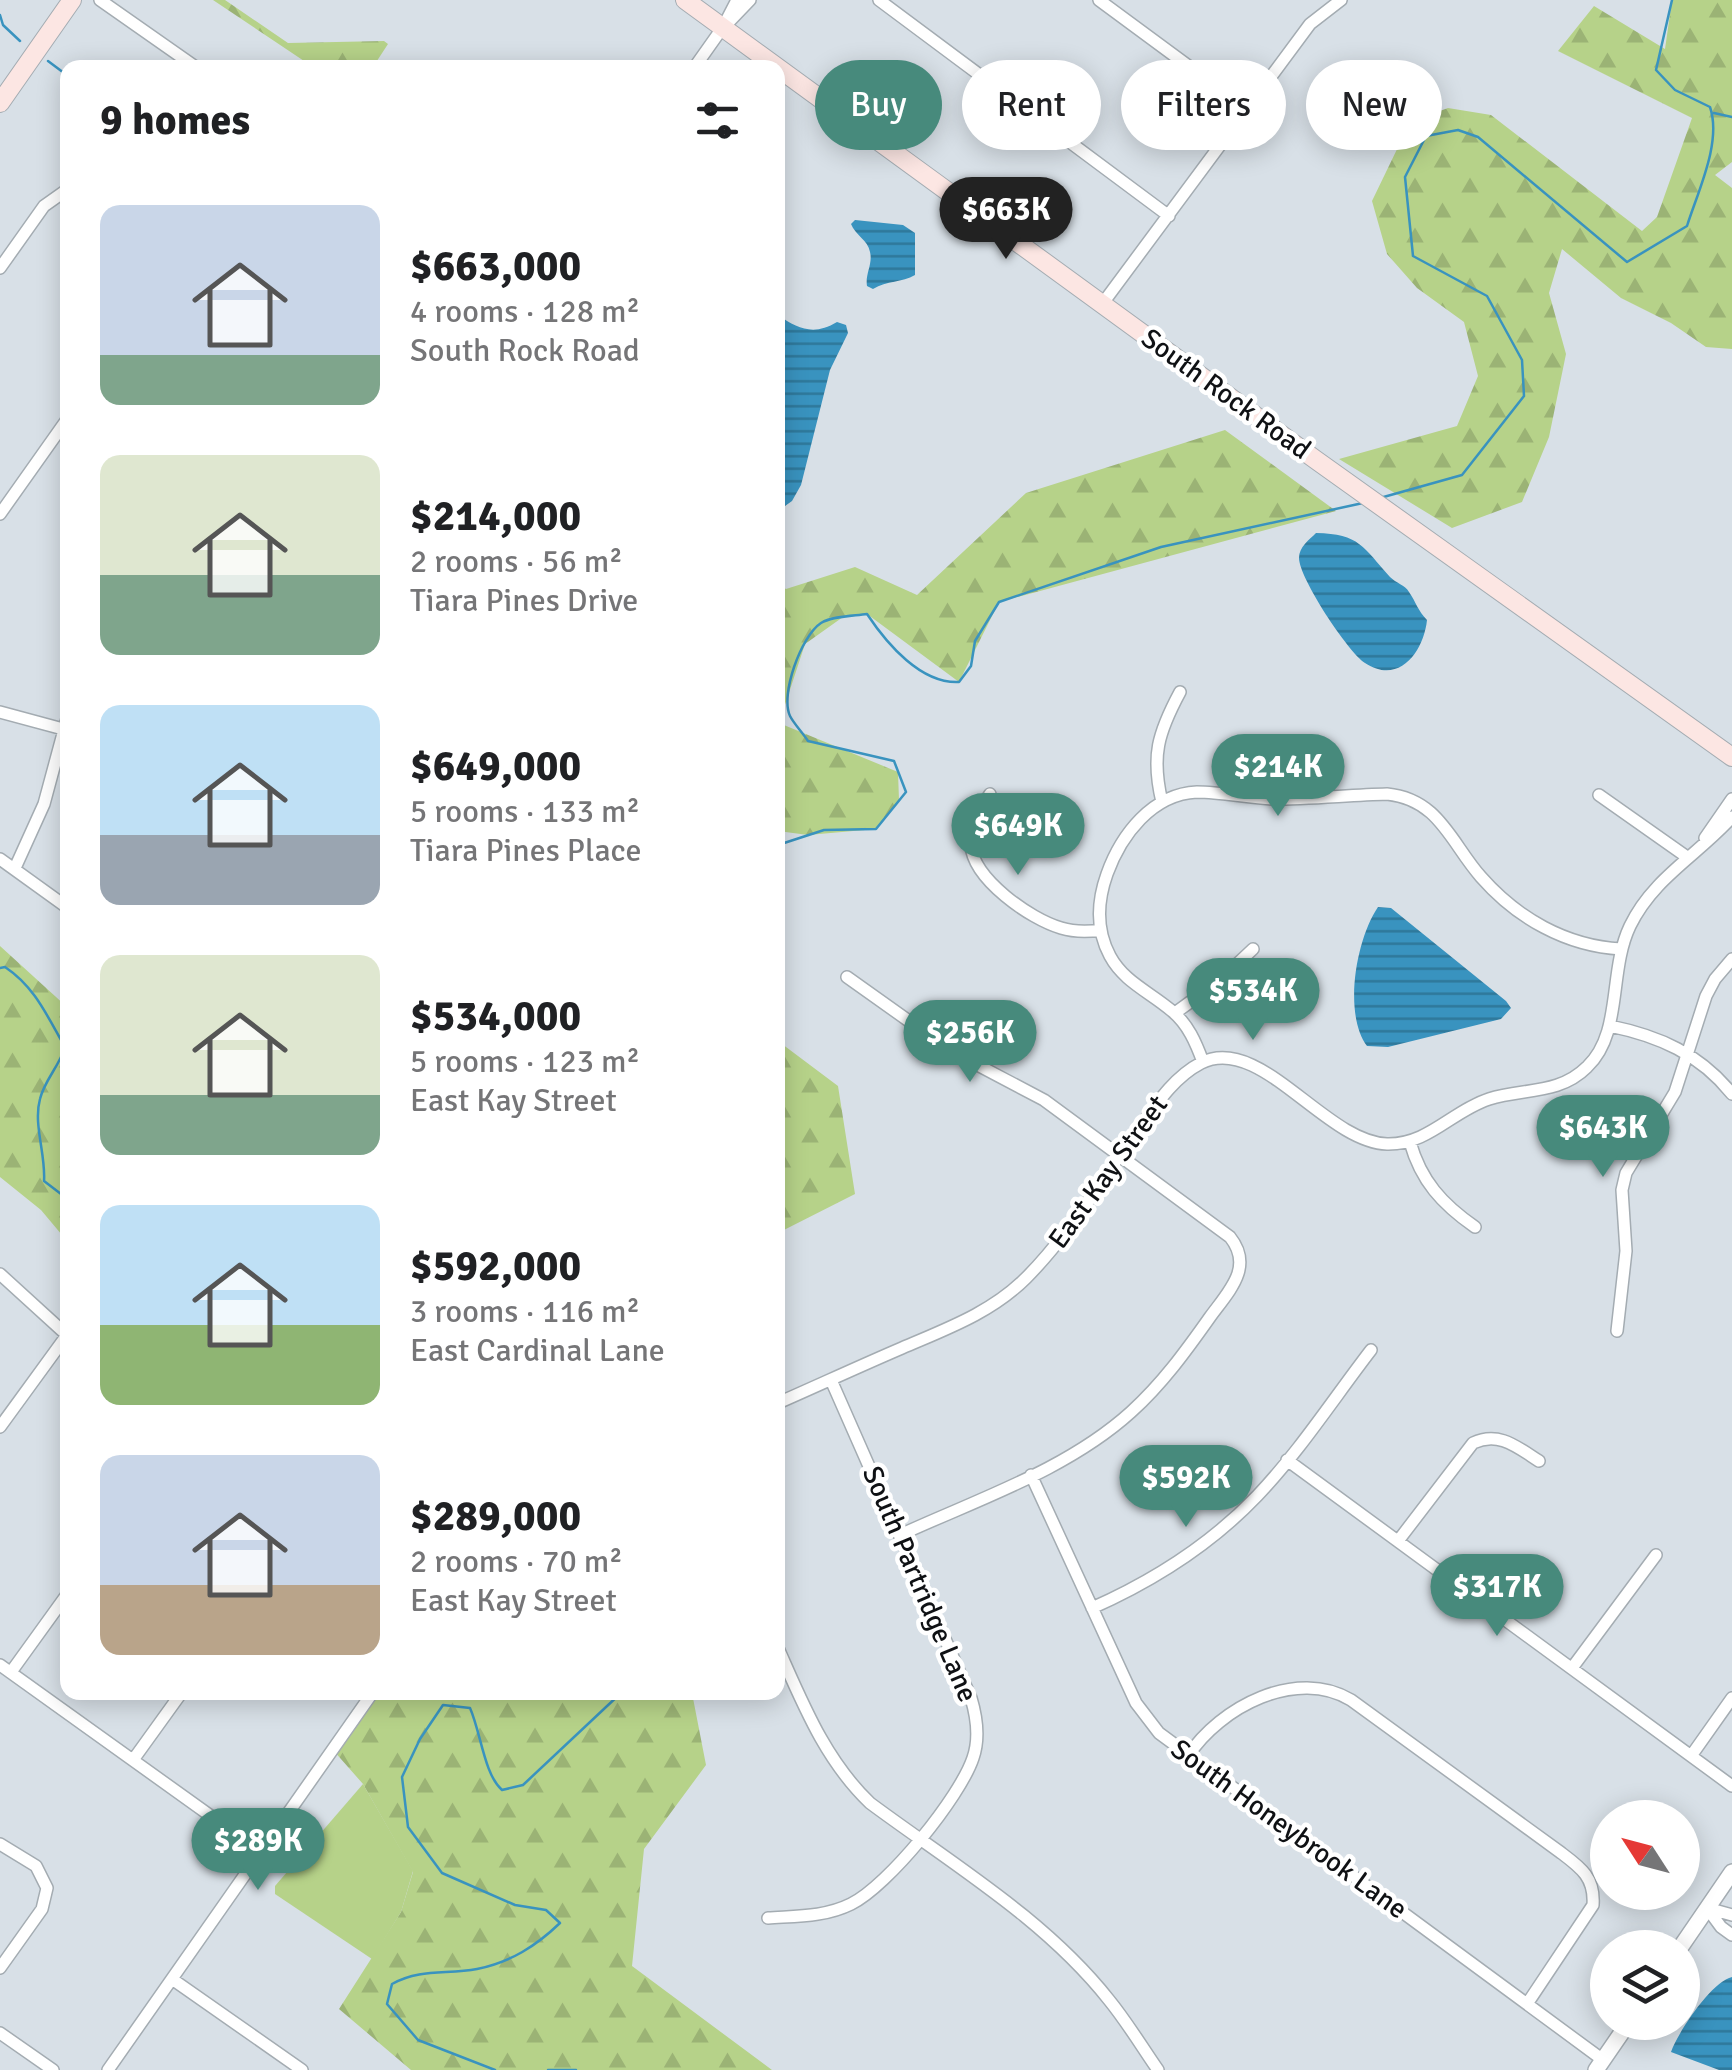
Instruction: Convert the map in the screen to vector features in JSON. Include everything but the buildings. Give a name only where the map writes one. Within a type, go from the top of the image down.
[{"type":"main road","points":[[0,103],[72,0]]},
{"type":"main road","name":"South Rock Road","points":[[686,0],[768,60]]},
{"type":"main road","name":"South Rock Road","points":[[785,72],[1732,758]]},
{"type":"street","points":[[100,0],[185,60]]},
{"type":"street","points":[[700,60],[736,0]]},
{"type":"street","points":[[723,27],[750,0]]},
{"type":"street","points":[[879,0],[1170,216]]},
{"type":"street","points":[[1099,0],[1180,60]]},
{"type":"street","points":[[1284,60],[1310,24],[1341,0]]},
{"type":"street","points":[[1103,303],[1219,150]]},
{"type":"street","points":[[0,268],[44,206],[60,195]]},
{"type":"street","points":[[0,514],[60,429]]},
{"type":"street","points":[[1162,802],[1156,766],[1160,732],[1180,692]]},
{"type":"street","points":[[0,712],[60,728]]},
{"type":"street","points":[[15,868],[44,804],[60,741]]},
{"type":"street","points":[[1620,949],[1582,944],[1548,931],[1496,892],[1470,864],[1443,824],[1418,802],[1384,794],[1250,798],[1199,792],[1175,796],[1162,802],[1129,832],[1110,865],[1100,900],[1100,930],[1106,949],[1122,974],[1174,1013],[1190,1032],[1203,1062],[1229,1059],[1253,1065],[1357,1138],[1384,1144],[1410,1142],[1474,1104],[1514,1092],[1548,1089],[1576,1077],[1596,1058],[1610,1026],[1620,949],[1649,894],[1732,816]]},
{"type":"street","points":[[990,794],[978,813],[970,839],[974,862],[981,874],[1048,923],[1074,931],[1100,930]]},
{"type":"street","points":[[1599,795],[1687,857]]},
{"type":"street","points":[[1700,846],[1732,799]]},
{"type":"street","points":[[0,859],[60,902]]},
{"type":"street","points":[[1174,1013],[1219,981],[1253,950]]},
{"type":"street","points":[[1617,1330],[1626,1251],[1622,1190],[1626,1174],[1674,1092],[1714,979],[1732,959]]},
{"type":"street","points":[[847,977],[937,1042],[1044,1100],[1230,1237],[1242,1263],[1236,1282],[1176,1364],[1151,1393],[1093,1442],[1032,1475],[900,1535]]},
{"type":"street","points":[[1610,1026],[1653,1037],[1689,1054],[1707,1066],[1732,1094]]},
{"type":"street","name":"East Kay Street","points":[[785,1400],[968,1319],[1006,1296],[1051,1250],[1166,1092],[1203,1062]]},
{"type":"street","points":[[1410,1142],[1428,1185],[1453,1212],[1475,1227]]},
{"type":"street","points":[[0,1274],[60,1330]]},
{"type":"street","points":[[0,1427],[60,1346]]},
{"type":"street","points":[[1092,1608],[1149,1580],[1206,1541],[1254,1498],[1371,1350]]},
{"type":"street","name":"South Partridge Lane","points":[[768,1918],[820,1914],[855,1902],[879,1886],[968,1771],[976,1748],[977,1725],[971,1698],[830,1380]]},
{"type":"street","points":[[1398,1541],[1474,1443],[1487,1438],[1504,1439],[1539,1461]]},
{"type":"street","points":[[1287,1460],[1732,1786]]},
{"type":"street","name":"South Honeybrook Lane","points":[[1032,1475],[1136,1703],[1159,1733],[1527,2004],[1600,2065]]},
{"type":"street","points":[[1572,1668],[1656,1555]]},
{"type":"street","points":[[60,1604],[5,1669],[261,1852]]},
{"type":"street","points":[[785,1663],[819,1738],[836,1765],[870,1802],[1004,1901],[1057,1946],[1108,1999],[1158,2070]]},
{"type":"street","points":[[1188,1756],[1222,1718],[1258,1701],[1299,1686],[1332,1690],[1578,1866],[1586,1872],[1593,1888],[1592,1910],[1527,2004]]},
{"type":"street","points":[[1691,1756],[1732,1698]]},
{"type":"street","points":[[133,1760],[176,1700]]},
{"type":"street","points":[[108,2070],[367,1700]]},
{"type":"street","points":[[0,1844],[34,1864],[47,1888],[42,1909],[0,1968]]},
{"type":"street","points":[[1692,1930],[1732,1872]]},
{"type":"street","points":[[1707,1908],[1732,1915]]},
{"type":"street","points":[[1707,1908],[1732,1935]]},
{"type":"street","points":[[172,1979],[302,2070]]},
{"type":"street","points":[[0,2033],[54,2070]]},
{"type":"street","points":[[1600,2065],[1617,2040]]},
{"type":"green space","points":[[213,0],[225,0],[288,43],[388,44],[378,60],[303,60]]},
{"type":"green space","points":[[1672,0],[1732,0],[1732,162],[1715,175],[1732,188],[1732,349],[1706,347],[1671,323],[1621,298],[1562,249],[1549,293],[1566,354],[1549,437],[1522,502],[1452,528],[1339,459],[1457,426],[1478,376],[1464,322],[1417,288],[1387,254],[1372,201],[1397,150],[1442,150],[1442,110],[1448,108],[1491,115],[1642,231],[1657,217],[1692,118],[1558,51],[1594,6],[1665,49]]},
{"type":"green space","points":[[1225,430],[1336,511],[999,602],[959,682],[867,614],[843,617],[805,644],[785,705],[785,588],[855,567],[917,595],[1026,493]]},
{"type":"green space","points":[[785,725],[898,772],[899,800],[876,829],[808,835],[785,832]]},
{"type":"green space","points":[[0,946],[60,1001],[60,1233],[41,1210],[0,1177]]},
{"type":"green space","points":[[785,1046],[838,1086],[855,1194],[785,1229]]},
{"type":"green space","points":[[368,1700],[693,1700],[706,1765],[644,1849],[632,1966],[772,2070],[411,2070],[339,2009],[401,1912],[413,1872],[363,1784],[333,1750]]},
{"type":"green space","points":[[363,1784],[413,1871],[401,1912],[372,1959],[275,1894],[275,1886]]},
{"type":"water","points":[[855,220],[903,225],[915,233],[915,275],[873,289],[867,286],[870,252],[851,224]]},
{"type":"water","points":[[785,320],[806,329],[821,329],[837,322],[846,325],[848,333],[830,370],[801,485],[785,506]]},
{"type":"water","points":[[1316,533],[1352,539],[1407,590],[1427,620],[1421,643],[1408,661],[1389,670],[1378,669],[1365,663],[1348,645],[1301,568],[1299,554]]},
{"type":"water","points":[[1378,907],[1391,908],[1511,1008],[1501,1019],[1388,1047],[1367,1046],[1355,1015],[1355,977],[1364,938]]},
{"type":"water","points":[[1732,1977],[1732,2070],[1719,2070],[1671,2052],[1677,2040],[1700,2040],[1700,2005]]},
{"type":"waterway","points":[[1380,498],[1462,475],[1524,396],[1522,360],[1487,296],[1413,256],[1405,177],[1426,136],[1458,130],[1478,137],[1627,262],[1687,226],[1711,151],[1710,107],[1675,90],[1656,70],[1672,0]]},
{"type":"waterway","points":[[0,15],[3,25],[20,41]]},
{"type":"waterway","points":[[48,61],[60,70]]},
{"type":"waterway","points":[[1714,113],[1732,117]]},
{"type":"waterway","points":[[785,843],[824,830],[876,829],[906,792],[894,761],[808,741],[790,716],[788,694],[794,666],[806,640],[821,623],[867,614],[884,638],[918,669],[945,681],[959,682],[971,666],[975,641],[999,602],[1161,547],[1363,503]]},
{"type":"waterway","points":[[0,968],[5,967],[32,993],[60,1038]]},
{"type":"waterway","points":[[60,1060],[42,1092],[38,1109],[44,1181],[60,1193]]},
{"type":"waterway","points":[[495,2070],[418,2040],[387,2004],[392,1984],[413,1976],[477,1969],[501,1962],[532,1946],[560,1923],[546,1910],[515,1905],[442,1873],[408,1827],[402,1777],[420,1739],[443,1705],[470,1708],[487,1764],[502,1790],[523,1785],[613,1700]]},
{"type":"waterway","points":[[548,2070],[576,2070]]}]
